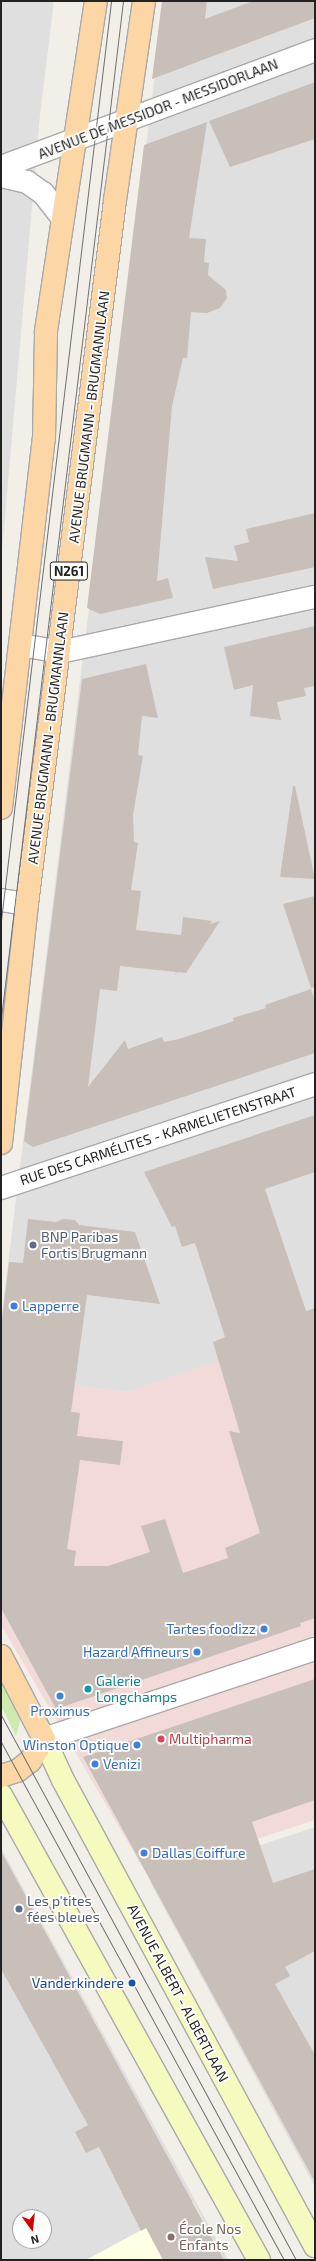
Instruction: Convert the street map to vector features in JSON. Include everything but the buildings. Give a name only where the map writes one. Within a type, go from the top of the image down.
[{"type":"main road","name":"N261","points":[[1,808],[44,438],[46,331],[73,140],[96,1]]},
{"type":"main road","name":"AVENUE BRUGMANN - BRUGMANNLAAN","points":[[1,1143],[27,904],[60,652],[115,200],[129,118],[144,1]]},
{"type":"main road","points":[[1,1656],[44,1739],[30,1761],[17,1771],[1,1776]]},
{"type":"main road","name":"AVENUE ALBERT - ALBERTLAAN","points":[[44,1739],[62,1780],[315,2244]]},
{"type":"main road","points":[[1,1795],[259,2260]]},
{"type":"street","name":"AVENUE DE MESSIDOR - MESSIDORLAAN","points":[[1,168],[129,118],[315,50]]},
{"type":"street","points":[[1,176],[11,176],[32,186],[55,204],[62,217]]},
{"type":"street","points":[[21,645],[60,652],[315,597]]},
{"type":"street","points":[[1,900],[27,904]]},
{"type":"street","name":"RUE DES CARMÉLITES - KARMELIETENSTRAAT","points":[[1,1188],[315,1084]]},
{"type":"street","points":[[44,1739],[315,1649]]},
{"type":"shaded area","points":[[1,1],[54,1],[40,115],[1,563]]},
{"type":"shaded area","points":[[164,1],[315,1],[315,1328],[128,1392],[1,1377],[1,1321]]},
{"type":"shaded area","points":[[315,1327],[315,1820],[147,1875],[1,1625],[1,1377],[128,1392]]},
{"type":"shaded area","points":[[315,1827],[315,2187],[150,1882]]},
{"type":"shaded area","points":[[1,1848],[228,2260],[1,2260]]},
{"type":"shaded area","name":"École Nos Enfants","points":[[193,2202],[215,2243],[184,2260],[86,2260]]},
{"type":"green space","points":[[1,1681],[21,1718],[16,1736],[1,1706]]},
{"type":"tram line","points":[[1,920],[111,1]]},
{"type":"tram line","points":[[1,1018],[123,1]]},
{"type":"tram line","points":[[1,1715],[296,2260]]},
{"type":"tram line","points":[[1,1742],[284,2260]]},
{"type":"place","name":"BNP Paribas Fortis Brugmann","points":[[33,1245]]},
{"type":"place","name":"Lapperre","points":[[14,1306]]},
{"type":"place","name":"Tartes foodizz","points":[[264,1629]]},
{"type":"place","name":"Hazard Affineurs","points":[[197,1652]]},
{"type":"place","name":"Galerie Longchamps","points":[[88,1689]]},
{"type":"place","name":"Proximus","points":[[60,1696]]},
{"type":"place","name":"Multipharma","points":[[161,1739]]},
{"type":"place","name":"Winston Optique","points":[[137,1745]]},
{"type":"place","name":"Venizi","points":[[95,1764]]},
{"type":"place","name":"Dallas Coiffure","points":[[144,1853]]},
{"type":"place","name":"Les p'tites fées bleues","points":[[19,1909]]},
{"type":"place","name":"Vanderkindere","points":[[132,1983]]},
{"type":"place","name":"École Nos Enfants","points":[[171,2237]]}]
